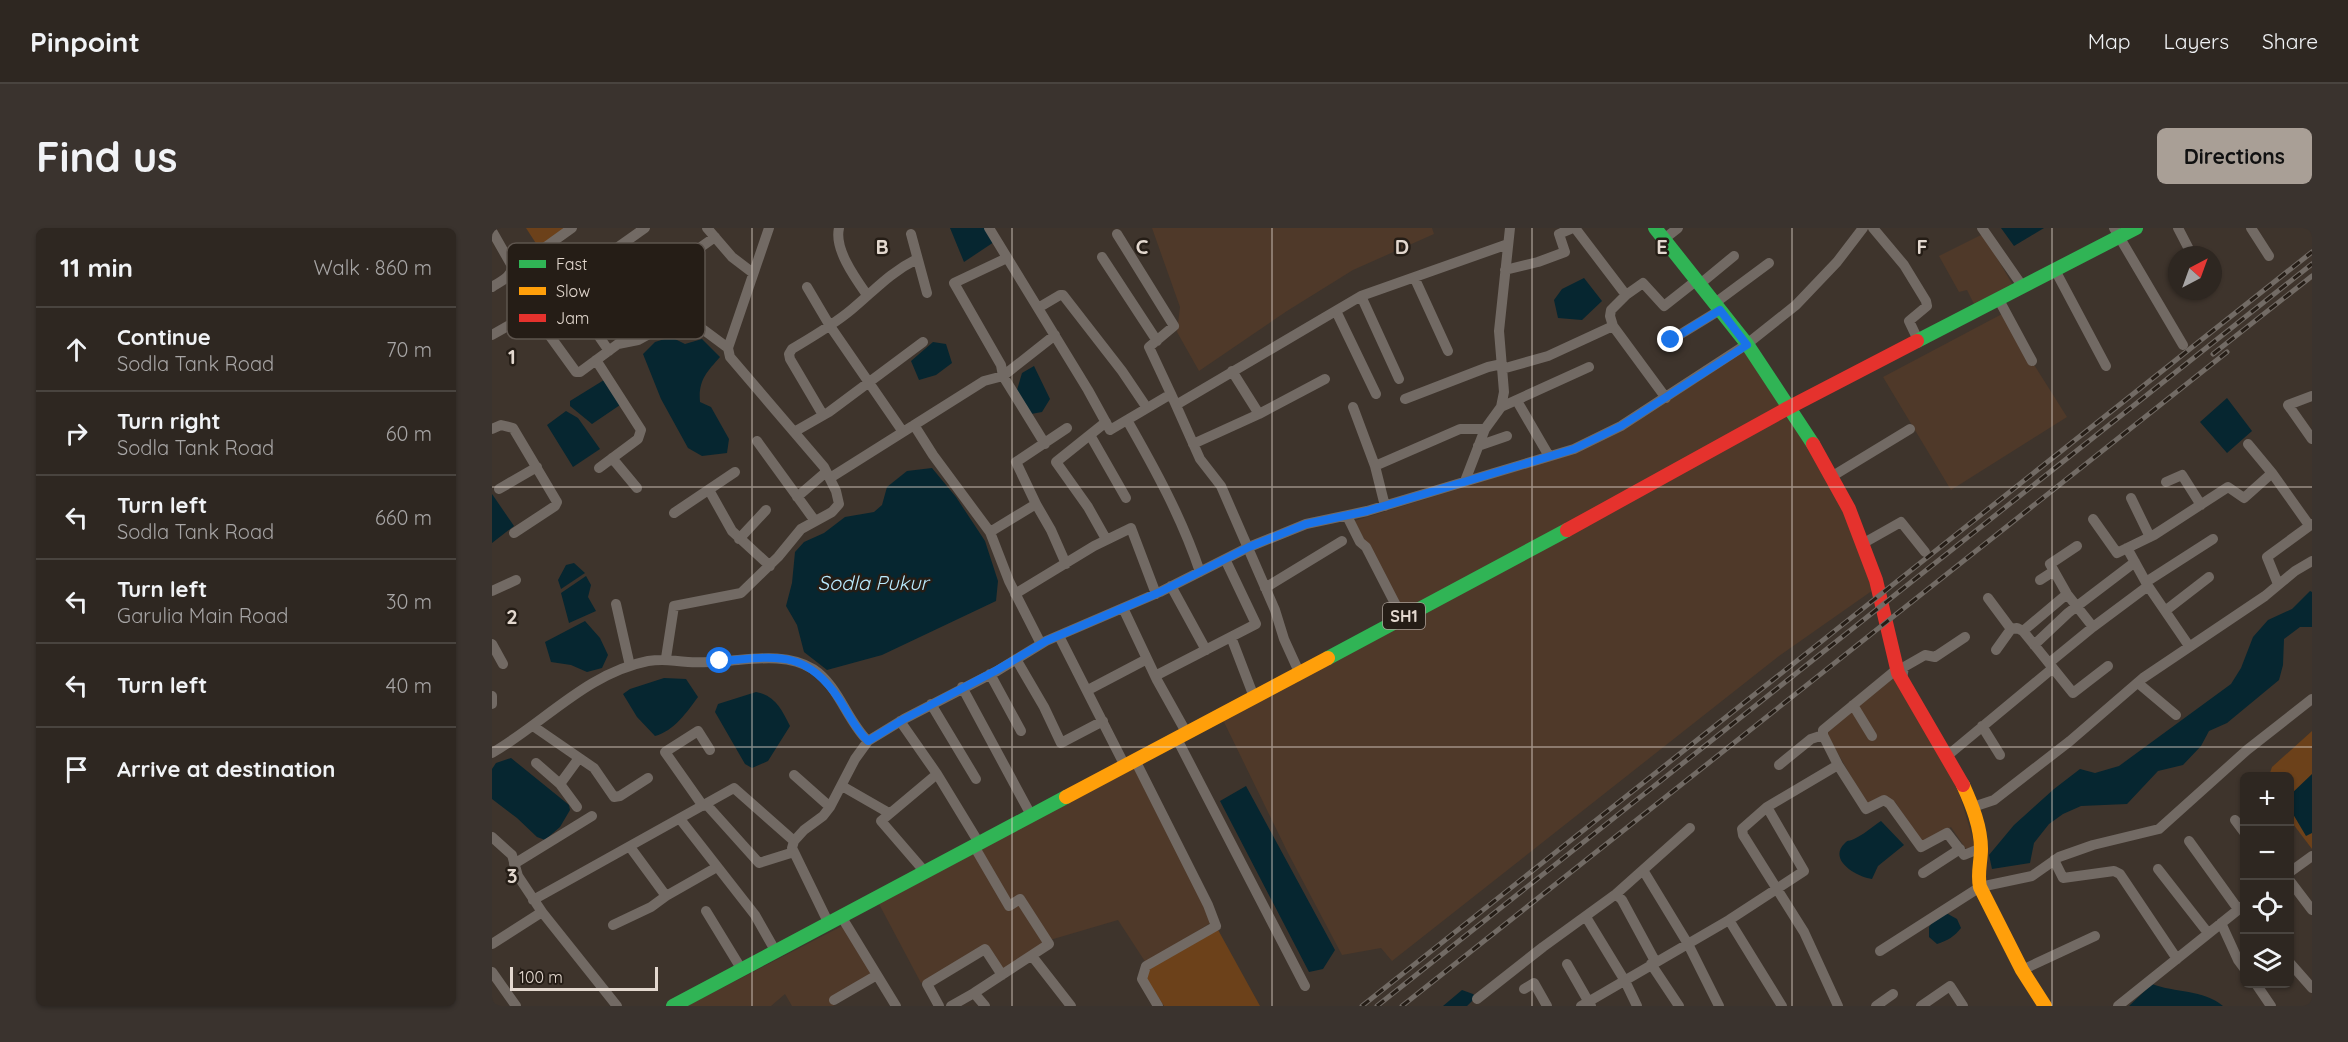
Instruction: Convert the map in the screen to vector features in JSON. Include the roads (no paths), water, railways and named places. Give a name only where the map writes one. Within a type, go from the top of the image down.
[{"type":"main road","name":"SH1","points":[[673,1006],[1645,489],[1788,408],[2055,270],[2117,232],[2136,228]]},
{"type":"main road","points":[[1659,234],[1747,345],[1788,408],[1806,431],[1849,509],[1876,580],[1899,674],[1947,756],[1973,807],[1981,848],[1978,877],[1980,887],[2022,970],[2045,1006]]},
{"type":"street","points":[[551,243],[572,228]]},
{"type":"street","points":[[624,243],[645,228]]},
{"type":"street","points":[[728,348],[769,228]]},
{"type":"street","points":[[839,228],[837,234],[847,265],[867,295]]},
{"type":"street","points":[[989,228],[1110,430],[1171,394]]},
{"type":"street","points":[[1465,481],[1485,429],[1501,407],[1504,392],[1499,331],[1510,228]]},
{"type":"street","points":[[1505,270],[1538,262],[1565,252],[1559,234],[1574,228],[1626,296]]},
{"type":"street","points":[[1659,234],[1678,228]]},
{"type":"street","points":[[1873,228],[1904,265],[1926,302],[1927,306],[1909,321],[1918,342]]},
{"type":"street","points":[[1982,228],[2023,287]]},
{"type":"street","points":[[2178,228],[2187,246]]},
{"type":"street","points":[[2251,228],[2269,256]]},
{"type":"street","points":[[710,750],[698,731],[666,752],[704,805],[759,863],[794,847],[804,830],[823,816],[830,807],[855,759],[868,741],[900,721],[990,674],[1041,644],[1156,594],[1246,548],[1306,524],[1385,506],[1574,449],[1666,398],[1747,345],[1796,305],[1837,262],[1859,230]]},
{"type":"street","points":[[492,231],[507,257]]},
{"type":"street","points":[[697,243],[711,232],[732,257],[753,273]]},
{"type":"street","points":[[2117,232],[2183,345]]},
{"type":"street","points":[[911,234],[927,294]]},
{"type":"street","points":[[1117,234],[1174,326],[1149,347],[1200,459],[1221,486],[1246,548],[1275,609],[1284,639],[1299,672]]},
{"type":"street","points":[[1176,405],[1361,296],[1415,279],[1508,244]]},
{"type":"street","points":[[1666,398],[1614,326],[1610,316],[1611,310],[1643,283],[1664,306],[1734,256]]},
{"type":"street","points":[[1007,258],[954,283],[1001,365],[1003,376],[1045,444]]},
{"type":"street","points":[[1102,258],[1157,341]]},
{"type":"street","points":[[823,415],[789,354],[792,348],[830,326],[852,310],[900,267],[917,259]]},
{"type":"street","points":[[1671,340],[1718,307],[1769,263]]},
{"type":"street","points":[[2055,270],[2106,366]]},
{"type":"street","points":[[492,287],[507,277]]},
{"type":"street","points":[[1415,279],[1449,351]]},
{"type":"street","points":[[807,287],[830,326],[903,432]]},
{"type":"street","points":[[1038,308],[1063,295],[1122,371],[1147,408]]},
{"type":"street","points":[[1361,296],[1399,379]]},
{"type":"street","points":[[1998,300],[2032,361]]},
{"type":"street","points":[[1336,310],[1376,394]]},
{"type":"street","points":[[1405,399],[1488,367],[1502,367],[1548,356],[1614,326]]},
{"type":"street","points":[[492,335],[507,327]]},
{"type":"street","points":[[666,658],[674,606],[741,593],[770,566],[801,529],[832,512],[839,504],[836,491],[828,475],[733,362],[728,348],[705,331]]},
{"type":"street","points":[[798,497],[828,475],[903,432],[984,381],[1003,376],[1054,335]]},
{"type":"street","points":[[551,339],[572,369],[580,372],[618,344],[640,339]]},
{"type":"street","points":[[601,339],[609,351]]},
{"type":"street","points":[[794,432],[823,415],[857,389],[870,383],[923,342]]},
{"type":"street","points":[[596,360],[641,430],[638,439],[599,468]]},
{"type":"street","points":[[1501,407],[1589,366]]},
{"type":"street","points":[[1232,371],[1259,414]]},
{"type":"street","points":[[1193,444],[1259,414],[1325,379]]},
{"type":"street","points":[[2312,396],[2288,405],[2312,439]]},
{"type":"street","points":[[1518,401],[1549,456]]},
{"type":"street","points":[[1353,407],[1375,466],[1385,506]]},
{"type":"street","points":[[1127,420],[1188,534],[1200,572]]},
{"type":"street","points":[[1106,422],[1056,462],[1088,507],[1106,539]]},
{"type":"street","points":[[492,429],[501,425],[513,428],[557,502],[555,506],[514,533]]},
{"type":"street","points":[[914,425],[933,455],[990,531],[1015,594],[1041,644]]},
{"type":"street","points":[[1066,564],[1016,462],[1067,428]]},
{"type":"street","points":[[1375,466],[1460,429],[1485,429]]},
{"type":"street","points":[[1831,477],[1910,429]]},
{"type":"street","points":[[1090,435],[1126,498]]},
{"type":"street","points":[[1478,446],[1507,436]]},
{"type":"street","points":[[757,441],[815,521]]},
{"type":"street","points":[[2248,444],[2311,525],[2267,557],[2278,584]]},
{"type":"street","points":[[612,458],[637,488]]},
{"type":"street","points":[[499,489],[537,467]]},
{"type":"street","points":[[675,513],[735,472]]},
{"type":"street","points":[[2093,519],[2117,553],[2150,537],[2228,487],[2244,498],[2272,473]]},
{"type":"street","points":[[2166,482],[2182,476],[2201,505]]},
{"type":"street","points":[[709,489],[724,520],[739,539],[770,566]]},
{"type":"street","points":[[2131,498],[2150,537]]},
{"type":"street","points":[[990,531],[1036,504]]},
{"type":"street","points":[[739,539],[766,510]]},
{"type":"street","points":[[1347,516],[1360,542],[1366,547],[1402,617]]},
{"type":"street","points":[[1862,543],[1901,522],[1925,552]]},
{"type":"street","points":[[1015,594],[1106,539],[1131,528],[1156,594]]},
{"type":"street","points":[[1947,756],[2093,627],[2147,584],[2213,539]]},
{"type":"street","points":[[1265,588],[1342,541]]},
{"type":"street","points":[[2077,546],[2050,564],[2067,594],[2093,627]]},
{"type":"street","points":[[2127,548],[2147,584],[2189,646]]},
{"type":"street","points":[[1155,676],[1256,624],[1224,559]]},
{"type":"street","points":[[1973,807],[1994,800],[2029,774],[2138,683],[2312,561]]},
{"type":"street","points":[[2034,645],[2077,607],[2135,562]]},
{"type":"street","points":[[2040,579],[2054,571]]},
{"type":"street","points":[[2165,611],[2209,577]]},
{"type":"street","points":[[492,591],[516,580]]},
{"type":"street","points":[[1172,586],[1206,650]]},
{"type":"street","points":[[1996,650],[2017,630],[2067,594]]},
{"type":"street","points":[[1988,598],[2034,645],[2073,693],[2108,666]]},
{"type":"street","points":[[616,604],[630,666]]},
{"type":"street","points":[[1123,608],[1181,734],[1305,986]]},
{"type":"street","points":[[1059,636],[1103,721],[1130,763],[1208,905],[1216,926],[1146,966],[1142,979],[1155,1005]]},
{"type":"street","points":[[1231,637],[1254,697]]},
{"type":"street","points":[[1965,637],[1935,657],[1925,655],[1905,667],[1899,674],[1853,705],[1824,730],[1823,735],[1838,765],[1866,809],[1884,800],[1890,804],[1921,847],[1947,833],[1965,855],[1981,848]]},
{"type":"street","points":[[492,645],[503,664]]},
{"type":"street","points":[[492,753],[585,687],[608,674],[630,666],[666,658],[688,662],[766,658],[792,660],[815,670],[830,685],[856,730],[868,741]]},
{"type":"street","points":[[1016,659],[1044,707],[1060,743],[1103,721]]},
{"type":"street","points":[[1088,690],[1147,659]]},
{"type":"street","points":[[990,674],[1021,731]]},
{"type":"street","points":[[2138,683],[2176,715]]},
{"type":"street","points":[[962,687],[1031,815]]},
{"type":"street","points":[[492,696],[492,704]]},
{"type":"street","points":[[1880,951],[1980,887],[2032,876],[2054,860],[2093,845],[2159,829],[2247,750],[2312,699]]},
{"type":"street","points":[[931,704],[976,778]]},
{"type":"street","points":[[1853,705],[1872,736]]},
{"type":"street","points":[[900,721],[937,774],[1009,906],[1020,899],[1049,944],[975,993],[951,1006]]},
{"type":"street","points":[[533,726],[594,768],[614,797],[620,796],[648,778]]},
{"type":"street","points":[[1982,726],[2000,755]]},
{"type":"street","points":[[1779,765],[1812,739],[1823,735]]},
{"type":"street","points":[[560,784],[579,758]]},
{"type":"street","points":[[536,763],[560,784],[577,807]]},
{"type":"street","points":[[1838,765],[1767,807],[1742,829],[1743,836],[1804,932],[1838,1006]]},
{"type":"street","points":[[925,872],[882,824],[883,818],[937,774]]},
{"type":"street","points":[[794,775],[830,807]]},
{"type":"street","points":[[842,786],[889,813]]},
{"type":"street","points":[[533,900],[734,788],[794,847],[835,919],[877,975],[896,1006]]},
{"type":"street","points":[[1567,964],[1587,1005],[1653,962],[1730,920],[1804,871],[1767,807]]},
{"type":"street","points":[[514,864],[592,816]]},
{"type":"street","points":[[680,819],[755,915],[776,952]]},
{"type":"street","points":[[2235,820],[2240,827]]},
{"type":"street","points":[[1477,999],[1616,894],[1690,828]]},
{"type":"street","points":[[492,837],[512,855],[518,876],[533,900],[618,1006]]},
{"type":"street","points":[[2189,841],[2240,906]]},
{"type":"street","points":[[630,847],[666,896]]},
{"type":"street","points":[[1923,873],[1960,849]]},
{"type":"street","points":[[2294,869],[2312,856]]},
{"type":"street","points":[[2054,860],[2063,878],[2114,871],[2120,874],[2177,959]]},
{"type":"street","points":[[613,925],[651,907],[717,867]]},
{"type":"street","points":[[2158,868],[2208,933]]},
{"type":"street","points":[[1643,870],[1688,944],[1719,1006]]},
{"type":"street","points":[[2294,887],[2312,910]]},
{"type":"street","points":[[1616,894],[1622,900],[1653,962],[1679,1006]]},
{"type":"street","points":[[2118,1006],[2240,908]]},
{"type":"street","points":[[706,911],[742,970]]},
{"type":"street","points":[[493,942],[542,912]]},
{"type":"street","points":[[1586,917],[1625,981],[1637,1006]]},
{"type":"street","points":[[1730,920],[1782,1006]]},
{"type":"street","points":[[2221,923],[2240,963]]},
{"type":"street","points":[[2022,970],[2095,936]]},
{"type":"street","points":[[939,1006],[927,984],[985,948],[1002,975]]},
{"type":"street","points":[[1032,956],[1071,1006]]},
{"type":"street","points":[[2294,968],[2310,983]]},
{"type":"street","points":[[492,972],[516,1006]]},
{"type":"street","points":[[834,1000],[877,975]]},
{"type":"street","points":[[1524,989],[1534,983],[1547,1006]]},
{"type":"street","points":[[1921,1006],[1950,986],[1963,1006]]},
{"type":"street","points":[[2259,988],[2271,1006]]},
{"type":"street","points":[[975,993],[985,1006]]},
{"type":"street","points":[[1876,1006],[1893,994]]},
{"type":"water","points":[[950,228],[985,228],[994,242],[964,262]]},
{"type":"water","points":[[2001,228],[2044,228],[2014,246]]},
{"type":"water","points":[[1584,278],[1602,301],[1582,320],[1558,318],[1554,300],[1562,289]]},
{"type":"water","points":[[675,339],[685,344],[702,339],[720,357],[702,382],[700,402],[711,407],[729,439],[727,453],[702,456],[688,448],[661,399],[643,354],[655,342]]},
{"type":"water","points":[[933,342],[946,344],[952,363],[936,375],[919,380],[911,361]]},
{"type":"water","points":[[1034,366],[1050,399],[1042,412],[1031,414],[1017,390],[1022,373]]},
{"type":"water","points":[[604,380],[620,405],[592,424],[570,406],[570,401]]},
{"type":"water","points":[[2227,398],[2252,431],[2227,453],[2200,422]]},
{"type":"water","points":[[566,411],[578,418],[600,449],[573,467],[547,425]]},
{"type":"water","name":"Sodla Pukur","points":[[932,468],[956,497],[985,541],[998,581],[996,601],[882,655],[827,670],[804,652],[797,625],[786,606],[792,583],[795,552],[804,542],[824,533],[845,517],[874,512],[882,505],[887,487],[907,471]]},
{"type":"water","points":[[492,494],[514,526],[492,543]]},
{"type":"water","points":[[574,563],[585,573],[561,589],[558,580],[566,565]]},
{"type":"water","points":[[586,576],[591,585],[588,597],[596,611],[569,623],[561,593]]},
{"type":"water","points":[[2310,591],[2312,592],[2312,627],[2300,627],[2284,639],[2283,665],[2279,680],[2227,723],[2209,731],[2201,746],[2183,765],[2158,771],[2127,804],[2081,806],[2063,814],[2049,824],[2034,843],[2030,863],[1992,869],[1989,855],[2014,825],[2054,789],[2080,769],[2095,773],[2119,766],[2231,684],[2241,668],[2253,637],[2268,620],[2292,609]]},
{"type":"water","points":[[585,621],[600,638],[608,655],[602,668],[587,672],[571,665],[551,662],[545,642]]},
{"type":"water","points":[[664,678],[686,679],[698,697],[685,715],[674,725],[655,736],[637,717],[623,694],[630,689]]},
{"type":"water","points":[[756,692],[773,700],[790,726],[768,761],[752,768],[745,764],[715,712],[718,704]]},
{"type":"water","points":[[511,758],[569,805],[570,810],[560,827],[545,840],[537,837],[492,799],[492,769],[496,763]]},
{"type":"water","points":[[2312,774],[2312,833],[2306,836],[2294,816],[2294,791]]},
{"type":"water","points":[[1246,786],[1335,950],[1323,969],[1309,972],[1220,801]]},
{"type":"water","points":[[1881,821],[1904,845],[1878,866],[1872,879],[1866,878],[1846,867],[1840,856],[1840,849],[1846,842]]},
{"type":"water","points":[[1948,914],[1957,919],[1961,928],[1950,938],[1937,944],[1929,937],[1929,927],[1938,915]]},
{"type":"water","points":[[2152,984],[2198,994],[2223,1006],[2129,1006]]},
{"type":"water","points":[[1462,990],[1476,997],[1467,1006],[1443,1006]]},
{"type":"railway","points":[[1362,1006],[2312,252]]},
{"type":"railway","points":[[1377,1006],[2312,264]]},
{"type":"railway","points":[[2213,354],[2312,276]]},
{"type":"railway","points":[[1402,1006],[2227,352]]}]
